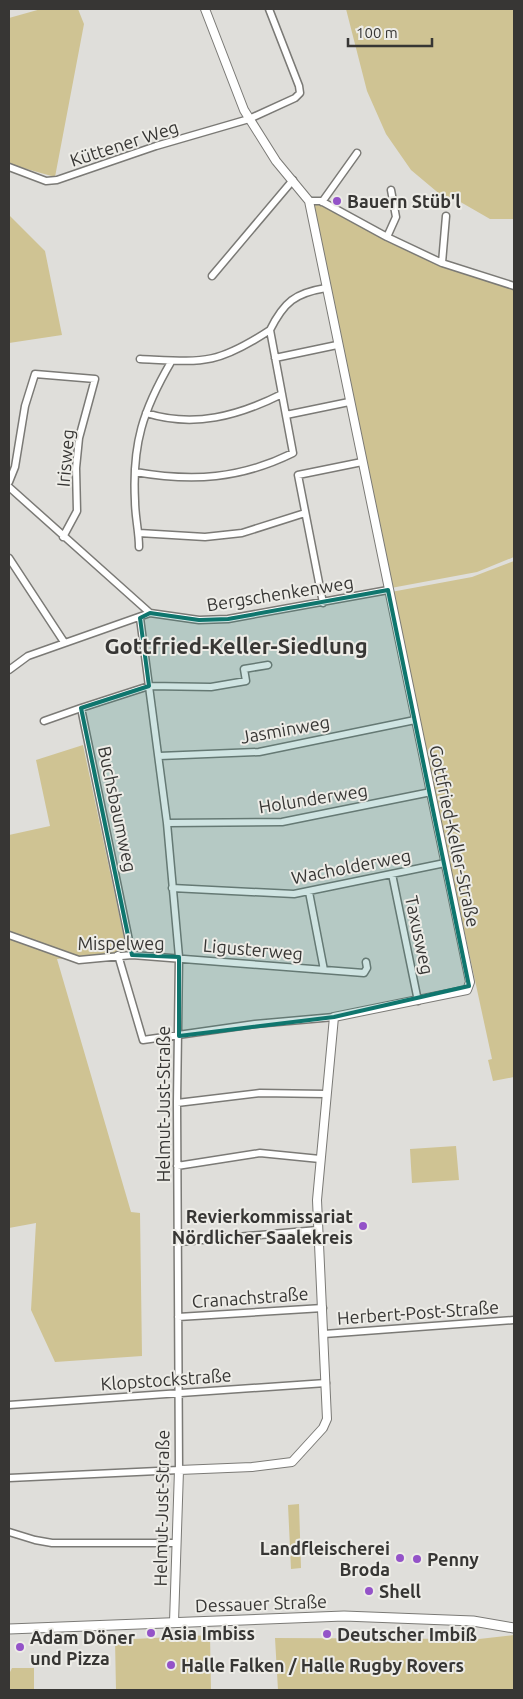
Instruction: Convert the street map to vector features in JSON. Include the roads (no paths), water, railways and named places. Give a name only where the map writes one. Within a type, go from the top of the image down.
[{"type":"main road","name":"Dessauer Straße","points":[[9,1629],[346,1616],[473,1622],[514,1628]]},
{"type":"street","points":[[205,9],[249,119],[276,161],[309,201],[322,202],[386,237],[442,263],[514,286]]},
{"type":"street","name":"Küttener Weg","points":[[9,166],[46,181],[57,180],[156,146],[249,119],[295,98],[300,90],[269,9]]},
{"type":"street","points":[[322,202],[357,153]]},
{"type":"street","points":[[212,276],[293,180]]},
{"type":"street","points":[[386,237],[396,218],[391,190]]},
{"type":"street","name":"Gottfried-Keller-Straße","points":[[118,955],[142,1038],[146,1041],[255,1024],[334,1017],[467,990],[469,986],[431,792],[309,201]]},
{"type":"street","points":[[442,263],[446,216]]},
{"type":"street","points":[[140,359],[195,362],[223,356],[270,330],[283,308],[292,299],[306,291],[326,288]]},
{"type":"street","points":[[135,472],[172,477],[209,478],[228,476],[272,463],[293,453],[270,330]]},
{"type":"street","points":[[275,358],[338,345]]},
{"type":"street","points":[[139,547],[135,502],[136,442],[154,391],[171,362]]},
{"type":"street","name":"Irisweg","points":[[9,482],[15,467],[25,406],[35,374],[95,379],[79,438],[76,468],[77,511],[63,536]]},
{"type":"street","points":[[146,413],[185,420],[206,420],[254,408],[282,394]]},
{"type":"street","points":[[286,415],[349,402]]},
{"type":"street","points":[[323,603],[298,475],[362,462]]},
{"type":"street","points":[[9,487],[150,614]]},
{"type":"street","points":[[139,533],[205,537],[233,534],[305,513]]},
{"type":"street","points":[[9,558],[64,642]]},
{"type":"street","name":"Bergschenkenweg","points":[[9,670],[28,656],[64,642],[150,614],[199,620],[228,619],[388,590]]},
{"type":"street","name":"Helmut-Just-Straße","points":[[140,618],[168,822],[179,957],[177,1103],[179,1470],[174,1622]]},
{"type":"street","points":[[44,721],[149,686],[211,687],[246,681],[244,669],[268,665]]},
{"type":"street","name":"Buchsbaumweg","points":[[81,708],[132,955]]},
{"type":"street","name":"Jasminweg","points":[[159,756],[259,752],[415,720]]},
{"type":"street","name":"Holunderweg","points":[[168,822],[282,822],[431,792]]},
{"type":"street","name":"Wacholderweg","points":[[172,888],[294,894],[445,863]]},
{"type":"street","name":"Taxusweg","points":[[392,874],[418,1001]]},
{"type":"street","points":[[309,892],[324,970]]},
{"type":"street","name":"Mispelweg","points":[[9,935],[71,959],[80,960],[118,955],[179,957]]},
{"type":"street","name":"Ligusterweg","points":[[179,957],[364,973],[367,968],[366,962]]},
{"type":"street","points":[[9,1478],[267,1466],[292,1462],[326,1424],[328,1413],[316,1200],[334,1017]]},
{"type":"street","points":[[177,1103],[260,1093],[326,1094]]},
{"type":"street","points":[[177,1166],[254,1154],[320,1159]]},
{"type":"street","points":[[179,1242],[318,1230]]},
{"type":"street","name":"Cranachstraße","points":[[178,1317],[322,1308]]},
{"type":"street","name":"Herbert-Post-Straße","points":[[324,1334],[514,1320]]},
{"type":"street","name":"Klopstockstraße","points":[[9,1405],[326,1383]]},
{"type":"street","points":[[9,1532],[52,1543],[176,1543]]},
{"type":"place","name":"Bauern Stüb'l","points":[[337,201]]},
{"type":"place","name":"Revierkommissariat Nördlicher Saalekreis","points":[[363,1226]]},
{"type":"place","name":"Landfleischerei Broda","points":[[400,1558]]},
{"type":"place","name":"Penny","points":[[417,1559]]},
{"type":"place","name":"Shell","points":[[369,1591]]},
{"type":"place","name":"Asia Imbiss","points":[[151,1633]]},
{"type":"place","name":"Deutscher Imbiß","points":[[327,1634]]},
{"type":"place","name":"Adam Döner und Pizza","points":[[20,1647]]},
{"type":"place","name":"Halle Falken / Halle Rugby Rovers","points":[[171,1665]]},
{"type":"district","name":"Gottfried-Keller-Siedlung","points":[[236,645]]}]
